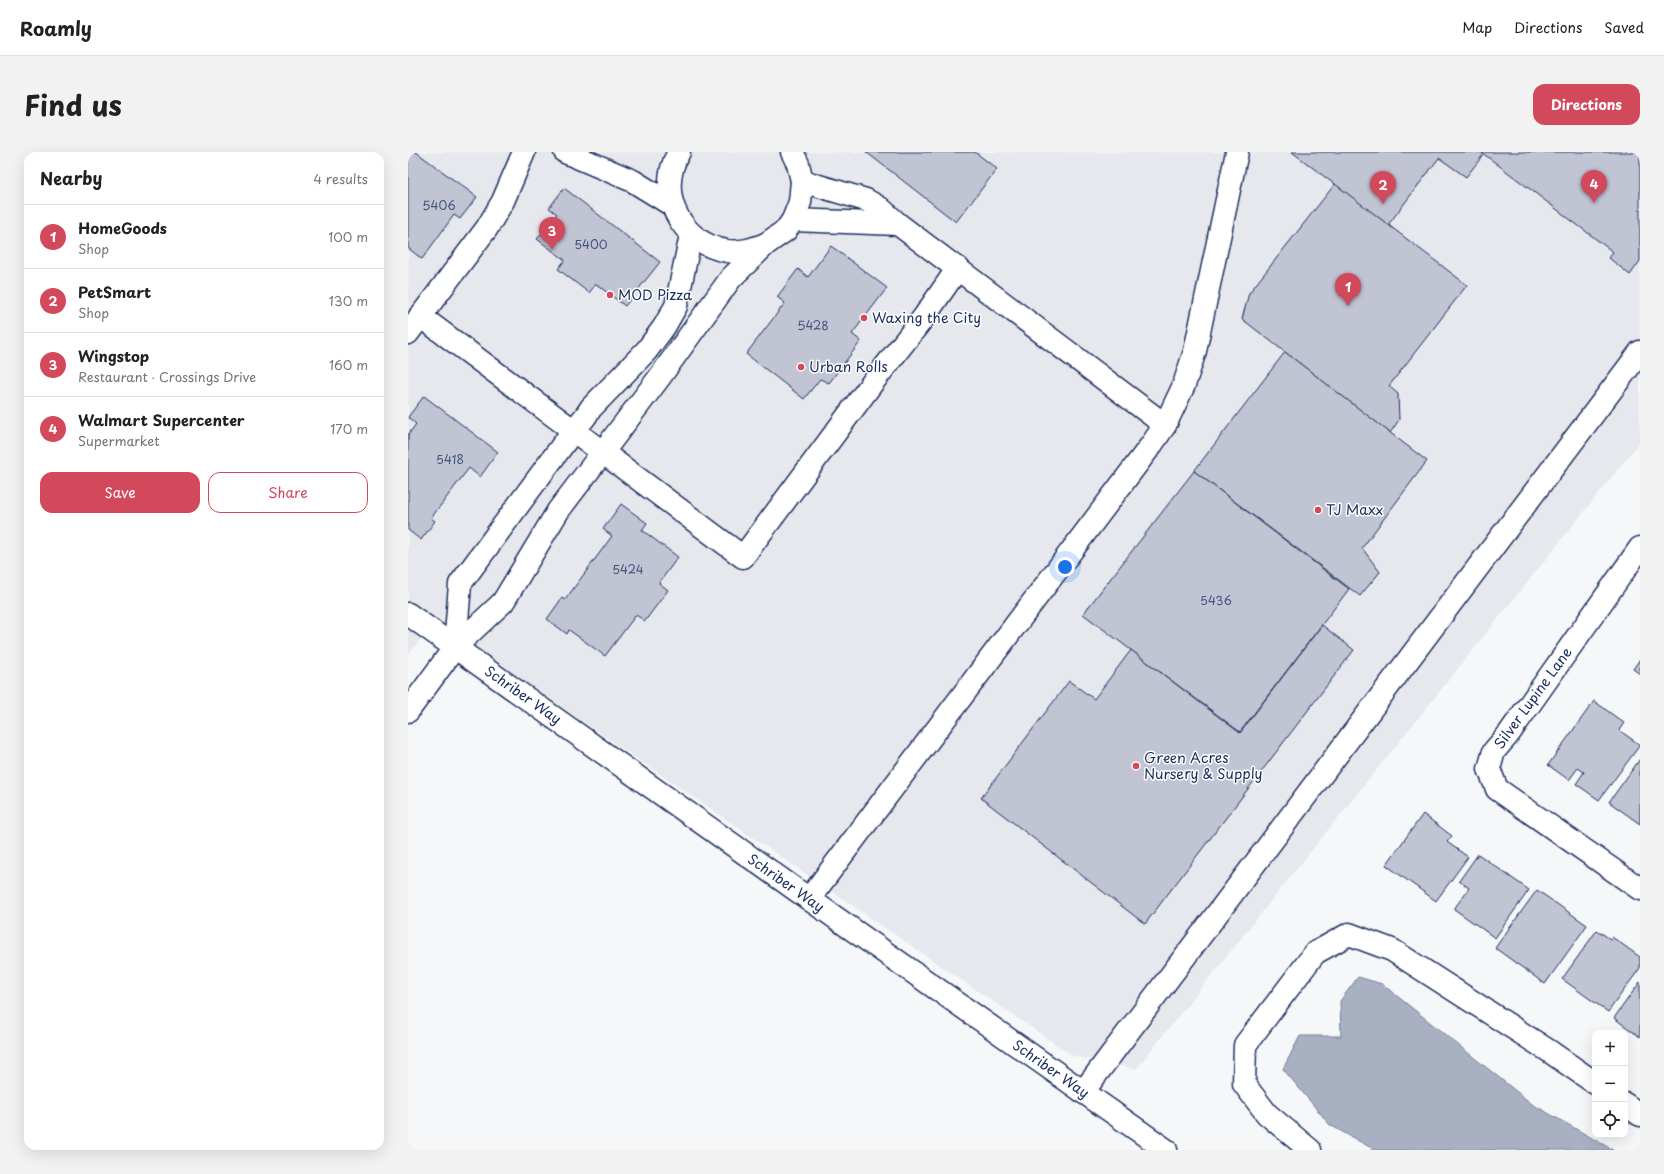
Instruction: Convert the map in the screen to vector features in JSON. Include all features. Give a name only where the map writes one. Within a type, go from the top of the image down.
[{"type":"street","points":[[524,152],[503,200],[487,228],[414,324],[603,452],[744,557],[843,422],[924,317],[958,268]]},
{"type":"street","points":[[565,152],[633,181],[672,205]]},
{"type":"street","points":[[680,152],[674,161],[669,183],[672,205],[680,221],[691,235],[708,246],[728,251],[747,251],[766,244]]},
{"type":"street","points":[[809,899],[1165,425],[1184,386],[1195,351],[1237,152]]},
{"type":"street","points":[[408,711],[455,647],[503,602],[558,511],[731,278],[766,244],[786,230],[793,220],[800,202],[802,181],[800,168],[794,153]]},
{"type":"street","points":[[802,181],[866,200],[880,208],[898,224],[1165,425]]},
{"type":"street","points":[[793,220],[898,224]]},
{"type":"street","points":[[455,647],[460,584],[591,408],[647,350],[664,327],[676,306],[691,235]]},
{"type":"street","points":[[1083,1092],[1640,352]]},
{"type":"street","name":"Silver Lupine Lane","points":[[1640,548],[1508,735],[1494,751],[1489,769],[1497,789],[1640,890]]},
{"type":"street","name":"Schriber Way","points":[[408,614],[1166,1150]]},
{"type":"street","points":[[1310,1150],[1267,1114],[1244,1084],[1245,1045],[1315,953],[1349,934],[1392,950],[1549,1051],[1592,1082]]},
{"type":"street","points":[[1628,1106],[1640,1115]]},
{"type":"shaded area","points":[[408,152],[1640,152],[1640,442],[1136,1069],[1073,1056],[435,621],[408,655]]},
{"type":"water","points":[[1358,977],[1382,984],[1532,1104],[1613,1150],[1375,1150],[1330,1125],[1283,1069],[1300,1036],[1341,1036],[1340,1001]]},
{"type":"building","points":[[408,152],[416,152],[477,197],[460,219],[454,215],[422,259],[408,248]]},
{"type":"building","points":[[866,152],[975,152],[997,169],[956,222]]},
{"type":"building","points":[[1292,152],[1481,152],[1484,154],[1466,177],[1439,158],[1388,225]]},
{"type":"building","points":[[1481,152],[1640,152],[1640,261],[1630,275],[1609,258],[1613,252]]},
{"type":"building","points":[[1335,184],[1467,285],[1389,386],[1398,394],[1399,420],[1390,433],[1242,319],[1249,293]]},
{"type":"building","points":[[564,188],[660,262],[625,306],[596,284],[589,293],[558,269],[565,260],[537,239],[557,214],[549,208]]},
{"type":"building","points":[[831,246],[887,288],[852,334],[861,341],[829,383],[820,379],[804,399],[746,354],[785,303],[777,297],[798,269],[808,277]]},
{"type":"building","name":"TJ Maxx","points":[[1285,352],[1427,461],[1362,548],[1380,572],[1360,596],[1194,471]]},
{"type":"building","points":[[424,396],[498,452],[480,477],[469,468],[431,518],[435,521],[421,540],[408,530],[408,435],[416,424],[408,417]]},
{"type":"building","name":"Green Acres Nursery & Supply","points":[[1194,471],[1349,589],[1240,732],[1083,614]]},
{"type":"building","points":[[621,504],[647,523],[642,530],[678,557],[659,583],[668,590],[645,621],[636,615],[605,656],[569,630],[567,634],[547,619],[562,598],[565,600],[612,536],[603,529]]},
{"type":"building","name":"Green Acres Nursery & Supply","points":[[1322,625],[1354,650],[1145,924],[981,798],[1069,681],[1094,699],[1131,650],[1240,733]]},
{"type":"building","points":[[1640,659],[1640,674],[1633,669]]},
{"type":"building","points":[[1594,701],[1624,723],[1619,730],[1640,745],[1599,800],[1576,784],[1584,772],[1578,768],[1569,780],[1548,765]]},
{"type":"building","points":[[1640,759],[1640,824],[1609,802]]},
{"type":"building","points":[[1423,814],[1452,836],[1447,842],[1468,857],[1436,901],[1386,865]]},
{"type":"building","points":[[1478,854],[1529,890],[1495,938],[1454,909],[1469,888],[1459,881]]},
{"type":"building","points":[[1537,890],[1587,925],[1545,984],[1495,948]]},
{"type":"building","points":[[1597,930],[1610,939],[1612,937],[1640,957],[1640,968],[1608,1012],[1562,979]]},
{"type":"building","points":[[1640,982],[1640,1037],[1614,1018]]},
{"type":"place","name":"Walmart Supercenter","points":[[1594,203]]},
{"type":"place","name":"PetSmart","points":[[1383,204]]},
{"type":"place","name":"Wingstop","points":[[552,250]]},
{"type":"place","name":"MOD Pizza","points":[[610,295]]},
{"type":"place","name":"HomeGoods","points":[[1348,306]]},
{"type":"place","name":"Waxing the City","points":[[864,318]]},
{"type":"place","name":"Urban Rolls","points":[[801,367]]},
{"type":"place","name":"TJ Maxx","points":[[1318,510]]},
{"type":"place","name":"Green Acres Nursery & Supply","points":[[1136,766]]}]
